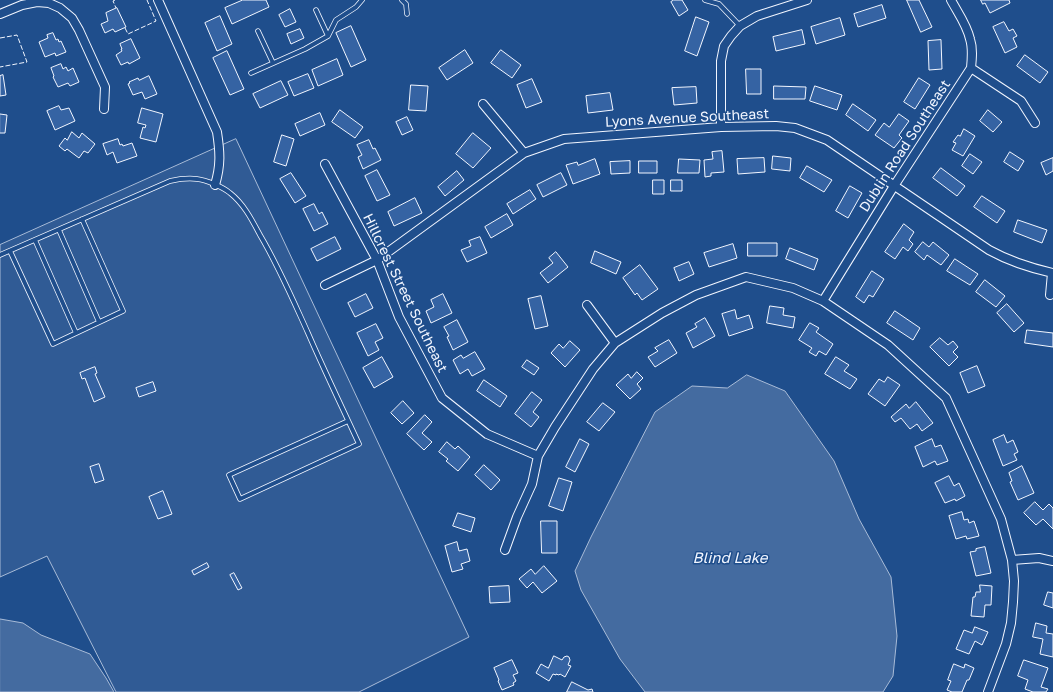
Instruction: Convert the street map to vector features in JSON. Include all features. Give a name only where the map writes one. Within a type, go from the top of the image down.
[{"type":"street","points":[[158,0],[217,132],[220,154],[219,173],[215,185]]},
{"type":"street","points":[[721,127],[721,61],[724,46],[740,26],[757,16],[807,0]]},
{"type":"street","points":[[951,0],[971,40],[971,68],[1021,101],[1035,123]]},
{"type":"street","points":[[0,14],[22,5],[37,2],[49,3],[60,8],[72,18],[105,87],[104,109]]},
{"type":"street","name":"Dublin Road Southeast","points":[[823,301],[894,186],[971,68]]},
{"type":"street","points":[[483,104],[524,153]]},
{"type":"street","name":"Lyons Avenue Southeast","points":[[325,284],[377,260],[524,153],[564,139],[721,127],[776,126],[795,128],[827,140],[989,250],[1020,264],[1053,273]]},
{"type":"street","name":"Hillcrest Street Southeast","points":[[325,164],[377,260],[400,318],[442,398],[487,434],[538,456]]},
{"type":"street","points":[[1050,295],[1053,273]]},
{"type":"street","points":[[506,550],[517,517],[532,484],[538,456],[555,427],[594,369],[615,343],[662,313],[696,295],[746,277],[793,288],[823,301],[888,346],[946,398],[1001,519],[1012,560],[1014,581],[1011,623],[1004,650],[988,692]]},
{"type":"street","points":[[587,305],[615,343]]},
{"type":"street","points":[[1012,560],[1039,558],[1053,561]]},
{"type":"lane","points":[[251,73],[305,49],[328,36],[336,20],[356,7],[362,0]]},
{"type":"lane","points":[[402,0],[406,4],[407,14]]},
{"type":"lane","points":[[706,0],[719,4],[740,26]]},
{"type":"lane","points":[[316,10],[328,36]]},
{"type":"lane","points":[[258,31],[273,64]]},
{"type":"lane","points":[[0,255],[170,181],[198,178],[215,185],[229,193],[240,202],[265,242],[359,444],[240,499],[229,475],[348,421]]},
{"type":"lane","points":[[10,251],[53,344],[123,311],[82,219]]},
{"type":"lane","points":[[59,230],[99,322]]},
{"type":"lane","points":[[35,240],[76,333]]},
{"type":"shaded area","points":[[236,139],[469,637],[359,692],[116,692],[47,556],[0,577],[0,245]]},
{"type":"water","name":"Blind Lake","points":[[747,375],[785,391],[834,461],[859,519],[891,577],[897,636],[893,676],[883,692],[645,692],[620,659],[581,590],[575,571],[655,412],[692,386],[727,388]]},
{"type":"water","points":[[0,619],[23,623],[41,635],[90,654],[114,692],[0,692]]},
{"type":"building","points":[[243,0],[266,0],[269,7],[232,24],[225,8]]},
{"type":"building","points":[[674,0],[682,0],[688,10],[679,16],[671,2]]},
{"type":"building","points":[[907,0],[919,0],[932,27],[921,32]]},
{"type":"building","points":[[981,0],[1009,0],[1010,3],[990,13],[985,3],[983,4]]},
{"type":"building","points":[[882,5],[886,18],[858,27],[854,14]]},
{"type":"building","points":[[117,8],[126,27],[115,32],[113,29],[105,33],[101,24],[108,21],[106,13]]},
{"type":"building","points":[[290,9],[296,22],[285,27],[279,15]]},
{"type":"building","points":[[220,16],[232,44],[217,51],[205,23]]},
{"type":"building","points":[[696,17],[709,22],[697,56],[685,51]]},
{"type":"building","points":[[840,18],[845,35],[816,44],[811,27]]},
{"type":"building","points":[[1004,22],[1009,31],[1013,29],[1017,36],[1013,38],[1017,47],[1005,53],[993,27]]},
{"type":"building","points":[[351,26],[366,60],[351,67],[336,33]]},
{"type":"building","points":[[300,29],[304,38],[291,44],[287,34]]},
{"type":"building","points":[[802,30],[805,44],[776,51],[773,37]]},
{"type":"building","points":[[53,33],[56,40],[58,39],[59,42],[61,41],[66,52],[56,56],[55,53],[45,57],[39,42],[48,38],[47,35]]},
{"type":"building","points":[[131,39],[140,58],[129,64],[128,62],[121,65],[116,55],[122,51],[120,44]]},
{"type":"building","points":[[941,40],[942,69],[929,70],[928,41]]},
{"type":"building","points":[[465,50],[473,63],[447,80],[439,68]]},
{"type":"building","points":[[501,50],[521,65],[512,78],[491,63]]},
{"type":"building","points":[[227,51],[244,89],[230,95],[213,58]]},
{"type":"building","points":[[1025,55],[1048,72],[1040,83],[1017,66]]},
{"type":"building","points":[[337,59],[343,75],[318,86],[312,70]]},
{"type":"building","points":[[61,64],[63,69],[66,67],[68,71],[73,68],[79,82],[70,86],[68,83],[58,87],[53,77],[51,68]]},
{"type":"building","points":[[746,69],[761,69],[761,94],[747,94]]},
{"type":"building","points":[[308,74],[314,88],[294,96],[288,82]]},
{"type":"building","points":[[3,75],[6,95],[0,96],[0,76]]},
{"type":"building","points":[[149,76],[157,94],[145,99],[142,92],[133,95],[128,84],[130,83],[129,82],[138,78],[139,80]]},
{"type":"building","points":[[919,78],[930,85],[915,109],[904,102]]},
{"type":"building","points":[[532,79],[542,102],[526,108],[517,85]]},
{"type":"building","points":[[281,81],[288,95],[260,108],[253,94]]},
{"type":"building","points":[[411,85],[428,86],[426,111],[409,110]]},
{"type":"building","points":[[774,86],[806,87],[805,99],[774,99]]},
{"type":"building","points":[[815,86],[842,95],[837,110],[810,101]]},
{"type":"building","points":[[696,87],[697,103],[674,105],[672,88]]},
{"type":"building","points":[[610,93],[613,110],[588,113],[586,96]]},
{"type":"building","points":[[853,104],[876,120],[868,131],[846,115]]},
{"type":"building","points":[[59,106],[61,110],[69,108],[75,121],[55,130],[47,111]]},
{"type":"building","points":[[142,108],[163,114],[156,142],[140,138],[143,127],[145,128],[146,125],[138,123]]},
{"type":"building","points":[[340,110],[363,127],[355,138],[332,122]]},
{"type":"building","points":[[988,110],[1002,122],[993,132],[980,121]]},
{"type":"building","points":[[320,113],[325,125],[300,136],[295,124]]},
{"type":"building","points":[[0,114],[7,115],[5,133],[0,133]]},
{"type":"building","points":[[899,114],[909,121],[899,135],[902,138],[894,148],[875,135],[884,123],[889,127]]},
{"type":"building","points":[[407,117],[413,130],[402,135],[396,122]]},
{"type":"building","points":[[964,129],[975,136],[963,156],[952,150],[956,143],[953,142],[958,135],[960,136]]},
{"type":"building","points":[[72,132],[79,138],[82,133],[95,144],[88,153],[84,151],[79,158],[67,149],[65,151],[59,146],[65,138],[67,140]]},
{"type":"building","points":[[473,133],[491,148],[473,168],[456,154]]},
{"type":"building","points":[[282,135],[294,139],[286,166],[274,162]]},
{"type":"building","points":[[118,139],[120,145],[122,144],[123,146],[132,143],[137,156],[117,163],[113,152],[107,155],[103,144]]},
{"type":"building","points":[[369,140],[373,149],[375,148],[381,160],[363,169],[358,157],[362,155],[357,145]]},
{"type":"building","points":[[722,151],[724,172],[711,173],[711,176],[705,177],[704,160],[713,159],[712,152]]},
{"type":"building","points":[[1010,152],[1024,161],[1018,171],[1004,162]]},
{"type":"building","points":[[970,154],[982,162],[973,174],[962,166]]},
{"type":"building","points":[[773,156],[791,158],[790,171],[772,169]]},
{"type":"building","points":[[764,158],[765,172],[738,174],[737,159]]},
{"type":"building","points":[[1053,158],[1053,171],[1046,175],[1041,163]]},
{"type":"building","points":[[595,159],[600,174],[573,184],[566,165],[577,162],[578,165]]},
{"type":"building","points":[[679,159],[700,160],[699,173],[678,173]]},
{"type":"building","points":[[630,161],[630,173],[611,174],[610,162]]},
{"type":"building","points":[[639,161],[657,161],[657,173],[639,173]]},
{"type":"building","points":[[807,166],[832,180],[824,192],[800,178]]},
{"type":"building","points":[[941,168],[965,186],[957,196],[933,178]]},
{"type":"building","points":[[377,170],[390,195],[377,201],[365,176]]},
{"type":"building","points":[[457,171],[464,180],[445,196],[438,187]]},
{"type":"building","points":[[291,173],[306,196],[295,203],[280,179]]},
{"type":"building","points":[[561,173],[567,185],[543,197],[537,185]]},
{"type":"building","points":[[653,180],[664,180],[664,194],[653,194]]},
{"type":"building","points":[[671,180],[682,180],[682,191],[671,191]]},
{"type":"building","points":[[850,186],[862,193],[848,218],[836,211]]},
{"type":"building","points":[[530,190],[536,199],[513,214],[507,204]]},
{"type":"building","points":[[982,196],[1005,211],[997,223],[974,207]]},
{"type":"building","points":[[415,198],[422,213],[394,226],[388,212]]},
{"type":"building","points":[[314,204],[319,214],[322,212],[328,224],[314,231],[303,209]]},
{"type":"building","points":[[507,214],[513,225],[491,238],[485,227]]},
{"type":"building","points":[[1018,220],[1047,230],[1042,243],[1014,232]]},
{"type":"building","points":[[904,224],[914,232],[909,240],[913,244],[908,251],[903,247],[895,259],[885,252]]},
{"type":"building","points":[[335,237],[341,249],[317,261],[311,249]]},
{"type":"building","points":[[480,237],[487,253],[467,262],[461,250],[471,246],[469,241]]},
{"type":"building","points":[[923,242],[929,247],[933,242],[949,255],[941,265],[927,255],[924,260],[915,252]]},
{"type":"building","points":[[748,243],[777,243],[777,256],[748,256]]},
{"type":"building","points":[[733,244],[737,258],[709,267],[704,253]]},
{"type":"building","points":[[790,248],[818,259],[814,270],[786,259]]},
{"type":"building","points":[[595,251],[621,262],[616,274],[591,263]]},
{"type":"building","points":[[556,252],[568,267],[548,283],[540,273],[553,263],[549,258]]},
{"type":"building","points":[[955,259],[978,274],[970,285],[947,271]]},
{"type":"building","points":[[689,262],[694,274],[679,281],[674,268]]},
{"type":"building","points":[[640,265],[658,289],[642,300],[637,293],[635,295],[623,278]]},
{"type":"building","points":[[872,271],[884,279],[873,297],[869,295],[864,303],[856,297]]},
{"type":"building","points":[[985,280],[1005,296],[996,307],[976,292]]},
{"type":"building","points":[[366,294],[373,308],[355,317],[348,303]]},
{"type":"building","points":[[443,294],[452,313],[431,323],[426,311],[434,307],[431,300]]},
{"type":"building","points":[[541,296],[548,326],[535,329],[528,299]]},
{"type":"building","points":[[1007,304],[1024,323],[1014,332],[997,313]]},
{"type":"building","points":[[770,306],[784,308],[783,315],[795,317],[793,328],[767,323]]},
{"type":"building","points":[[735,310],[737,319],[749,315],[753,328],[729,336],[722,314]]},
{"type":"building","points":[[895,311],[920,328],[913,340],[887,323]]},
{"type":"building","points":[[705,318],[715,336],[693,348],[686,333],[697,327],[695,324]]},
{"type":"building","points":[[457,320],[468,342],[453,350],[447,337],[449,336],[444,327]]},
{"type":"building","points":[[810,323],[819,328],[816,332],[833,344],[826,355],[819,351],[816,356],[809,352],[812,348],[799,340]]},
{"type":"building","points":[[376,324],[383,338],[375,342],[379,350],[368,356],[357,333]]},
{"type":"building","points":[[1027,330],[1053,333],[1053,347],[1025,343]]},
{"type":"building","points":[[940,338],[948,345],[953,341],[958,347],[953,352],[958,357],[949,366],[930,347]]},
{"type":"building","points":[[669,340],[677,353],[655,367],[648,357],[658,351],[655,348]]},
{"type":"building","points":[[570,341],[580,350],[565,367],[551,353],[559,344],[563,348]]},
{"type":"building","points":[[475,352],[485,369],[472,376],[468,369],[460,374],[453,360],[461,355],[463,358]]},
{"type":"building","points":[[382,357],[393,377],[374,388],[363,368]]},
{"type":"building","points":[[836,357],[849,365],[844,371],[857,379],[850,389],[825,374]]},
{"type":"building","points":[[527,360],[539,368],[534,375],[522,367]]},
{"type":"building","points":[[977,366],[985,386],[968,393],[960,373]]},
{"type":"building","points":[[95,367],[97,373],[95,374],[105,397],[94,402],[85,378],[82,379],[80,373]]},
{"type":"building","points":[[637,372],[643,378],[637,384],[641,389],[630,399],[616,385],[628,374],[631,378]]},
{"type":"building","points":[[888,377],[900,385],[885,406],[868,394],[879,379],[884,382]]},
{"type":"building","points":[[484,380],[507,396],[500,407],[477,391]]},
{"type":"building","points":[[153,382],[156,391],[139,397],[136,388]]},
{"type":"building","points":[[532,392],[542,400],[533,412],[539,417],[531,427],[515,414]]},
{"type":"building","points":[[403,401],[414,413],[402,424],[391,413]]},
{"type":"building","points":[[916,402],[933,423],[922,431],[917,424],[910,429],[901,418],[895,422],[891,417],[906,404],[909,408]]},
{"type":"building","points":[[603,403],[615,412],[599,431],[587,422]]},
{"type":"building","points":[[425,415],[432,422],[422,433],[432,442],[424,450],[407,434]]},
{"type":"building","points":[[1004,435],[1007,443],[1013,440],[1018,452],[1014,454],[1017,460],[1003,466],[993,440]]},
{"type":"building","points":[[580,439],[589,444],[575,472],[566,467]]},
{"type":"building","points":[[932,439],[935,447],[941,445],[948,461],[937,465],[935,461],[923,467],[915,447]]},
{"type":"building","points":[[447,442],[455,449],[458,446],[470,457],[458,471],[446,461],[448,459],[439,452]]},
{"type":"building","points":[[99,464],[104,480],[95,483],[90,467]]},
{"type":"building","points":[[484,465],[500,480],[491,490],[475,475]]},
{"type":"building","points":[[1022,466],[1034,493],[1018,500],[1010,482],[1012,481],[1009,473]]},
{"type":"building","points":[[949,476],[954,486],[959,483],[965,496],[956,501],[955,499],[945,503],[935,483]]},
{"type":"building","points":[[559,478],[572,482],[563,511],[549,506]]},
{"type":"building","points":[[163,491],[172,514],[158,519],[149,497]]},
{"type":"building","points":[[1035,502],[1043,510],[1049,504],[1053,508],[1053,529],[1043,519],[1036,525],[1024,513]]},
{"type":"building","points":[[962,512],[964,520],[968,519],[969,523],[974,521],[979,536],[967,539],[966,536],[956,539],[949,516]]},
{"type":"building","points":[[458,513],[475,518],[471,532],[453,526]]},
{"type":"building","points":[[541,521],[557,521],[557,553],[542,553]]},
{"type":"building","points":[[457,542],[459,551],[467,549],[470,561],[461,564],[463,569],[452,572],[445,546]]},
{"type":"building","points":[[985,547],[991,573],[976,576],[970,552]]},
{"type":"building","points":[[207,563],[209,567],[194,575],[192,571]]},
{"type":"building","points":[[544,566],[557,581],[542,593],[533,582],[527,588],[519,579],[531,569],[535,574]]},
{"type":"building","points":[[234,573],[242,588],[238,590],[230,575]]},
{"type":"building","points":[[980,585],[992,586],[991,605],[985,605],[984,617],[971,616],[973,597],[975,597],[976,592],[980,592]]},
{"type":"building","points":[[509,586],[510,602],[490,603],[489,587]]},
{"type":"building","points":[[1048,592],[1053,593],[1053,608],[1044,605]]},
{"type":"building","points":[[1036,623],[1047,626],[1046,633],[1053,634],[1053,657],[1040,654],[1043,639],[1033,637]]},
{"type":"building","points":[[975,627],[988,632],[982,645],[975,641],[969,654],[956,649],[964,630],[972,633]]},
{"type":"building","points":[[554,656],[562,660],[564,657],[569,657],[570,660],[568,665],[571,666],[565,677],[560,674],[553,674],[549,681],[536,673],[541,664],[548,668]]},
{"type":"building","points":[[512,660],[518,673],[513,675],[516,681],[513,683],[514,685],[502,690],[494,668]]},
{"type":"building","points":[[1024,660],[1048,668],[1041,687],[1048,689],[1046,692],[1033,692],[1025,689],[1028,680],[1018,676]]},
{"type":"building","points":[[954,664],[964,668],[965,664],[974,668],[962,692],[952,692],[947,690],[951,681],[948,680]]},
{"type":"building","points":[[572,682],[588,690],[592,689],[593,692],[567,692]]},
{"type":"fence","points":[[115,0],[113,1],[116,8]]},
{"type":"fence","points":[[125,28],[128,34],[156,21],[147,0]]},
{"type":"fence","points":[[0,38],[17,35],[27,62],[0,67]]}]
